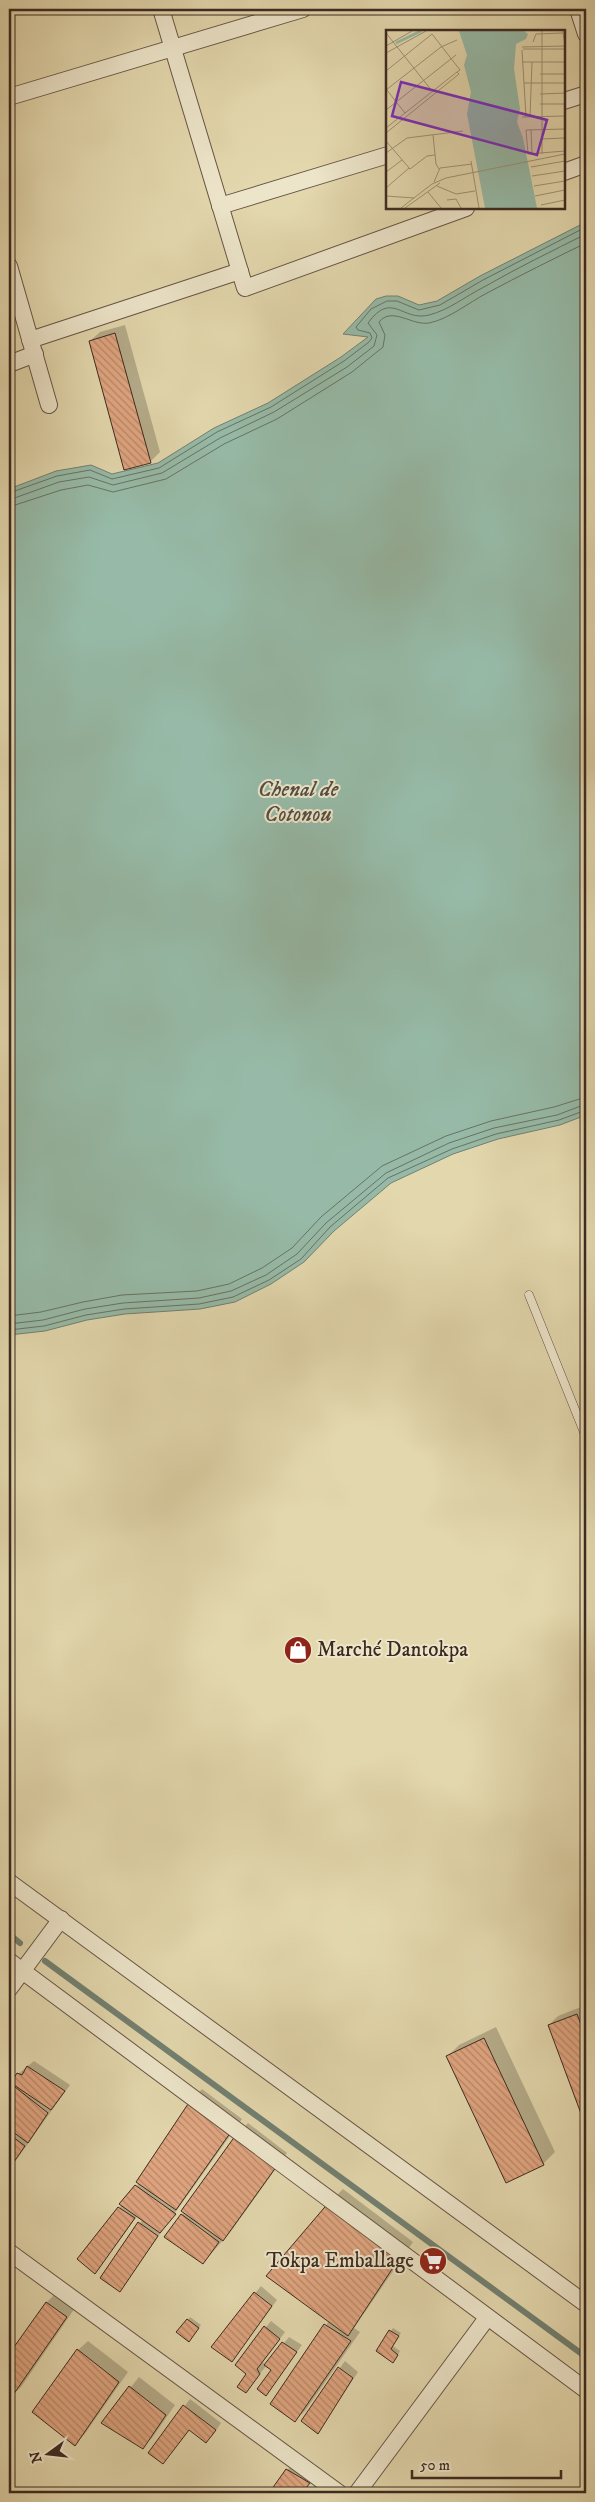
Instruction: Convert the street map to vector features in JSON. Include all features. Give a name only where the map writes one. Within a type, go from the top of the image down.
[{"type":"street","points":[[161,9],[245,288],[463,209]]},
{"type":"street","points":[[9,97],[303,9]]},
{"type":"street","points":[[578,9],[586,34]]},
{"type":"street","points":[[565,101],[586,94]]},
{"type":"street","points":[[220,206],[386,156]]},
{"type":"street","points":[[565,172],[586,164]]},
{"type":"street","points":[[9,364],[33,347],[240,271]]},
{"type":"street","points":[[10,273],[49,405]]},
{"type":"street","points":[[9,1882],[586,2304]]},
{"type":"street","points":[[9,1989],[61,1919]]},
{"type":"street","points":[[9,1961],[586,2390]]},
{"type":"street","points":[[9,2252],[338,2493]]},
{"type":"street","points":[[357,2493],[487,2318]]},
{"type":"lane","points":[[529,1294],[586,1436]]},
{"type":"water","name":"Chenal de Cotonou","points":[[586,222],[586,1115],[560,1125],[498,1139],[453,1154],[391,1183],[334,1231],[304,1262],[271,1284],[235,1302],[200,1309],[125,1314],[87,1320],[45,1331],[9,1335],[9,489],[56,471],[91,465],[112,474],[158,463],[214,428],[268,403],[341,357],[368,337],[343,334],[376,299],[386,296],[398,296],[419,305],[437,301],[480,276]]},
{"type":"building","points":[[115,333],[151,463],[124,470],[89,341]]},
{"type":"building","points":[[577,2014],[586,2038],[586,2127],[548,2025]]},
{"type":"building","points":[[484,2038],[544,2165],[506,2183],[446,2056]]},
{"type":"building","points":[[27,2066],[65,2091],[51,2110],[11,2083],[17,2073],[22,2075]]},
{"type":"building","points":[[15,2087],[48,2113],[28,2143],[9,2129],[9,2096]]},
{"type":"building","points":[[192,2098],[233,2129],[176,2210],[136,2182]]},
{"type":"building","points":[[238,2132],[279,2163],[223,2241],[181,2211]]},
{"type":"building","points":[[9,2134],[25,2146],[9,2169]]},
{"type":"building","points":[[135,2185],[176,2214],[160,2233],[119,2204]]},
{"type":"building","points":[[330,2201],[402,2254],[348,2336],[266,2276]]},
{"type":"building","points":[[118,2207],[135,2218],[95,2274],[77,2259]]},
{"type":"building","points":[[181,2214],[219,2242],[203,2264],[164,2237]]},
{"type":"building","points":[[138,2222],[158,2236],[120,2292],[100,2278]]},
{"type":"building","points":[[254,2292],[272,2306],[232,2362],[211,2347]]},
{"type":"building","points":[[46,2302],[67,2317],[11,2398],[9,2396],[9,2354]]},
{"type":"building","points":[[187,2319],[199,2328],[189,2342],[176,2332]]},
{"type":"building","points":[[324,2324],[351,2341],[295,2422],[270,2404]]},
{"type":"building","points":[[264,2326],[280,2339],[257,2369],[260,2374],[246,2393],[237,2387],[246,2374],[235,2365]]},
{"type":"building","points":[[389,2330],[399,2336],[391,2349],[398,2355],[393,2363],[376,2351]]},
{"type":"building","points":[[282,2342],[297,2352],[266,2396],[257,2389],[271,2370],[264,2365]]},
{"type":"building","points":[[77,2349],[119,2382],[75,2446],[32,2412]]},
{"type":"building","points":[[338,2367],[353,2378],[318,2434],[301,2421]]},
{"type":"building","points":[[129,2386],[166,2415],[143,2449],[101,2423]]},
{"type":"building","points":[[183,2405],[216,2430],[206,2443],[189,2430],[163,2464],[148,2453]]},
{"type":"building","points":[[286,2469],[310,2483],[302,2493],[269,2493]]},
{"type":"waterway","points":[[9,1934],[20,1943]]},
{"type":"waterway","points":[[45,1961],[586,2357]]},
{"type":"place","name":"Marché Dantokpa","points":[[298,1650]]},
{"type":"place","name":"Tokpa Emballage","points":[[433,2261]]}]
